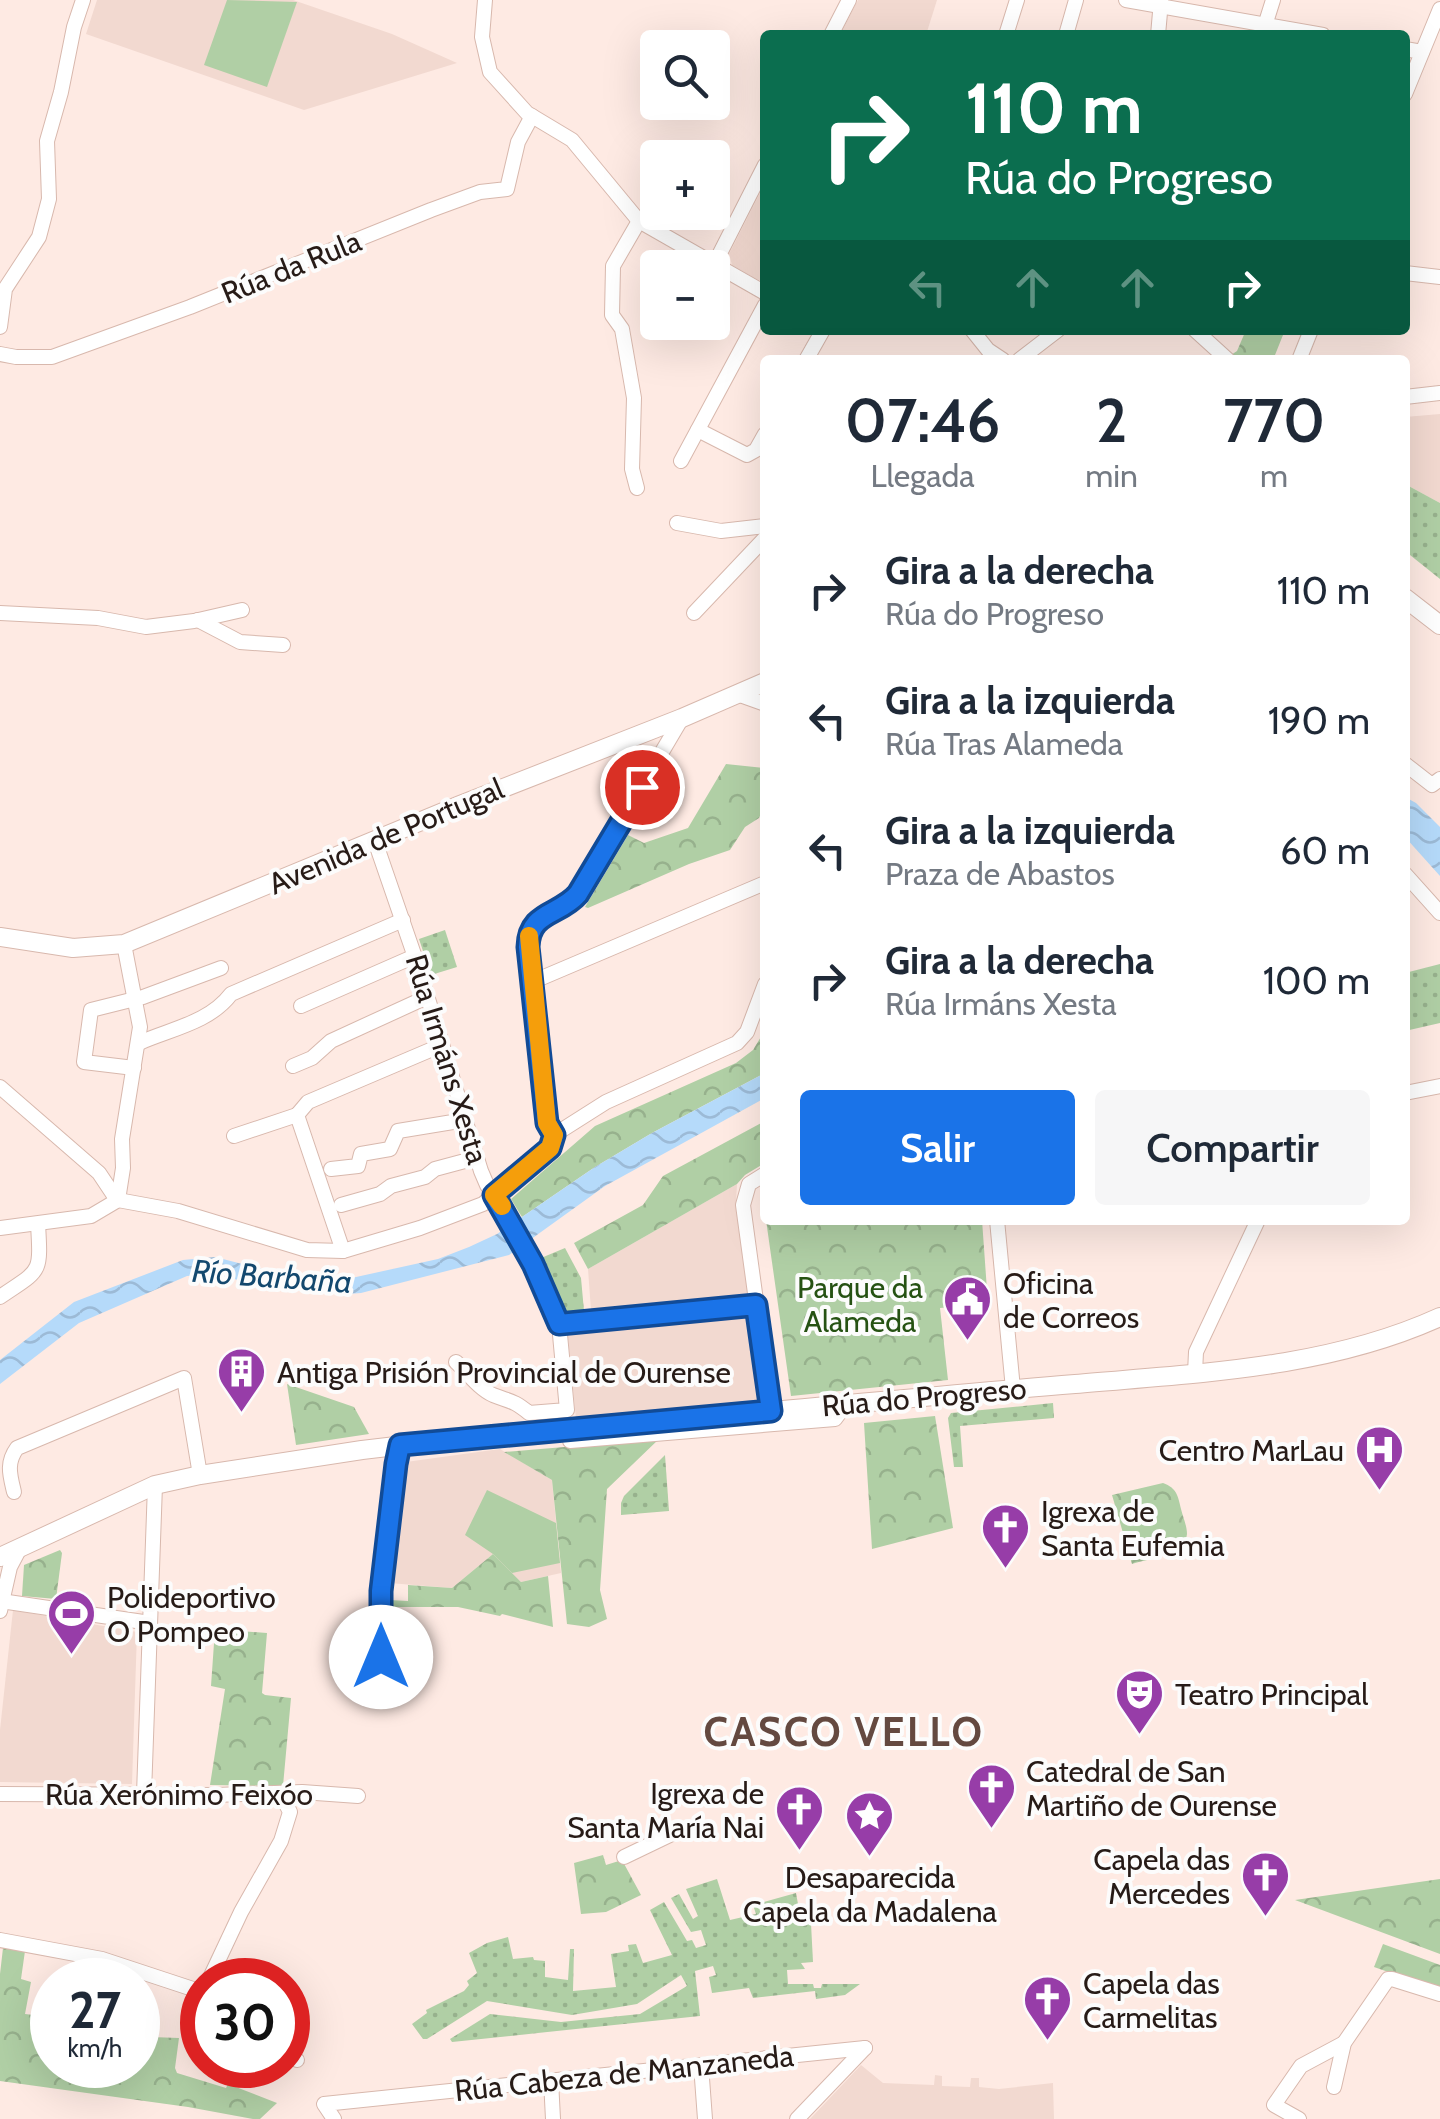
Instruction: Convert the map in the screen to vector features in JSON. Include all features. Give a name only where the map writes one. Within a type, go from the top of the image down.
[{"type":"street","points":[[0,327],[5,289],[39,237],[49,199],[47,142],[83,0]]},
{"type":"street","points":[[484,0],[482,37],[490,72],[532,116],[572,140],[640,222],[613,266],[612,315],[622,329],[634,398],[632,469],[636,488]]},
{"type":"street","points":[[834,30],[849,0]]},
{"type":"street","points":[[1008,30],[1017,0]]},
{"type":"street","points":[[1067,30],[1076,0]]},
{"type":"street","points":[[1126,0],[1160,3],[1263,30],[1273,0]]},
{"type":"street","points":[[1158,30],[1160,3]]},
{"type":"street","points":[[1410,82],[1440,9]]},
{"type":"street","points":[[1410,50],[1422,52]]},
{"type":"street","name":"Rúa da Rula","points":[[0,354],[16,358],[52,357],[480,192],[507,189],[518,142],[532,116]]},
{"type":"street","points":[[722,250],[760,175]]},
{"type":"street","points":[[654,230],[688,250]]},
{"type":"street","points":[[1410,273],[1440,278]]},
{"type":"street","points":[[730,274],[760,290]]},
{"type":"street","points":[[681,461],[760,314]]},
{"type":"street","points":[[976,335],[996,355]]},
{"type":"street","points":[[1026,355],[1052,335]]},
{"type":"street","points":[[1201,335],[1223,355]]},
{"type":"street","points":[[1410,397],[1440,392]]},
{"type":"street","points":[[698,430],[747,455],[760,443]]},
{"type":"street","points":[[678,524],[721,531],[760,527]]},
{"type":"street","points":[[694,614],[760,543]]},
{"type":"street","points":[[1410,602],[1440,625]]},
{"type":"street","points":[[0,613],[98,618],[146,626],[242,610]]},
{"type":"street","points":[[198,620],[240,642],[284,646]]},
{"type":"street","name":"Avenida de Portugal","points":[[0,936],[72,948],[124,944],[737,694],[760,688]]},
{"type":"street","points":[[737,694],[760,702]]},
{"type":"street","points":[[554,1135],[547,1123],[528,938],[538,920],[564,907],[578,894],[682,718]]},
{"type":"street","points":[[660,726],[661,754]]},
{"type":"street","points":[[637,735],[647,751],[651,770]]},
{"type":"street","points":[[1410,768],[1432,785],[1440,779]]},
{"type":"street","name":"Rúa Irmáns Xesta","points":[[375,840],[486,1185],[500,1196],[559,1324],[566,1410],[529,1414],[516,1402],[482,1388],[456,1362]]},
{"type":"street","points":[[1410,880],[1440,913]]},
{"type":"street","points":[[532,982],[760,886]]},
{"type":"street","points":[[144,1036],[173,1030],[205,1016],[231,994],[403,920]]},
{"type":"street","points":[[118,1200],[122,1140],[134,1068],[144,1036],[124,944]]},
{"type":"street","points":[[301,1006],[415,956]]},
{"type":"street","points":[[134,1068],[84,1062],[91,1010],[220,968]]},
{"type":"street","points":[[293,1066],[312,1058],[331,1041],[427,997]]},
{"type":"street","points":[[0,1228],[91,1216],[118,1200],[178,1211],[306,1250],[343,1251],[420,1228],[500,1196],[550,1148],[554,1135],[596,1107],[738,1044],[760,997]]},
{"type":"street","points":[[234,1136],[297,1115],[308,1102],[442,1045]]},
{"type":"street","points":[[0,1086],[99,1173],[118,1200]]},
{"type":"street","points":[[1410,1092],[1440,1086]]},
{"type":"street","points":[[297,1115],[343,1251]]},
{"type":"street","points":[[331,1169],[358,1166],[361,1154],[390,1148],[398,1130],[465,1120]]},
{"type":"street","points":[[342,1205],[476,1158]]},
{"type":"street","points":[[760,1177],[749,1184],[743,1205],[771,1411]]},
{"type":"street","points":[[0,1298],[35,1273],[40,1257],[38,1224]]},
{"type":"street","points":[[997,1225],[1012,1389]]},
{"type":"street","points":[[1196,1373],[1196,1352],[1256,1225]]},
{"type":"street","points":[[559,1324],[756,1305]]},
{"type":"street","name":"Rúa do Progreso","points":[[0,1557],[155,1485],[200,1475],[498,1434],[1196,1373],[1303,1360],[1387,1338],[1440,1317]]},
{"type":"street","points":[[14,1492],[8,1466],[17,1448],[184,1378],[200,1475]]},
{"type":"street","points":[[570,1442],[835,1418],[846,1404]]},
{"type":"street","points":[[381,1657],[381,1591],[400,1445]]},
{"type":"street","points":[[144,1794],[155,1485]]},
{"type":"street","points":[[0,1611],[10,1567],[20,1547]]},
{"type":"street","points":[[0,1600],[150,1623]]},
{"type":"street","name":"Rúa Xerónimo Feixóo","points":[[0,1794],[302,1792],[358,1796]]},
{"type":"street","points":[[219,1958],[280,1841],[290,1812],[281,1794]]},
{"type":"street","points":[[624,1857],[676,1832]]},
{"type":"street","points":[[0,1940],[102,1959],[180,1985]]},
{"type":"street","points":[[1334,2088],[1344,2043],[1390,1978],[1440,1994]]},
{"type":"street","points":[[1299,2119],[1274,2105],[1301,2066],[1344,2043]]},
{"type":"street","name":"Rúa Cabeza de Manzaneda","points":[[334,2119],[324,2104],[865,2048],[797,2119]]},
{"type":"street","points":[[701,2065],[705,2119]]},
{"type":"street","points":[[551,2080],[553,2119]]},
{"type":"shaded area","points":[[97,0],[293,0],[392,34],[457,63],[304,110],[86,34]]},
{"type":"shaded area","points":[[858,0],[937,0],[928,30],[843,30]]},
{"type":"shaded area","points":[[760,193],[760,280],[732,265],[730,252]]},
{"type":"shaded area","points":[[1440,414],[1440,503],[1410,487],[1410,417]]},
{"type":"shaded area","points":[[737,1184],[736,1203],[763,1401],[576,1419],[567,1327],[592,1324],[588,1269]]},
{"type":"shaded area","points":[[500,1449],[552,1480],[561,1573],[521,1582],[493,1554],[452,1588],[389,1583],[406,1462]]},
{"type":"shaded area","points":[[13,1610],[137,1632],[132,1784],[0,1782],[0,1730]]},
{"type":"shaded area","points":[[861,2065],[883,2083],[934,2085],[935,2075],[942,2076],[942,2086],[970,2087],[971,2078],[979,2078],[979,2087],[999,2089],[1053,2083],[1054,2119],[810,2119]]},
{"type":"green space","points":[[227,0],[297,2],[267,87],[204,65]]},
{"type":"green space","points":[[1244,335],[1283,335],[1275,355],[1231,355]]},
{"type":"green space","points":[[1410,487],[1440,503],[1440,579],[1410,555]]},
{"type":"green space","points":[[726,764],[760,767],[760,816],[745,827],[730,850],[585,907],[628,835],[644,843],[688,828]]},
{"type":"green space","points":[[445,930],[457,967],[431,975],[419,939]]},
{"type":"green space","points":[[1440,964],[1440,1023],[1410,1030],[1410,972]]},
{"type":"green space","points":[[760,1038],[760,1076],[652,1133],[522,1217],[511,1199],[595,1126],[736,1063],[753,1050]]},
{"type":"green space","points":[[760,1124],[760,1166],[737,1184],[588,1269],[574,1243],[643,1205],[663,1176]]},
{"type":"green space","name":"Parque da Alameda","points":[[767,1225],[982,1225],[988,1304],[940,1308],[948,1380],[791,1396]]},
{"type":"green space","points":[[565,1248],[581,1278],[584,1311],[577,1315],[568,1315],[541,1258]]},
{"type":"green space","points":[[287,1384],[354,1407],[369,1434],[296,1445]]},
{"type":"green space","points":[[1053,1403],[1054,1418],[960,1426],[963,1467],[954,1467],[948,1418],[951,1413]]},
{"type":"green space","points":[[935,1416],[953,1528],[872,1549],[864,1423]]},
{"type":"green space","points":[[659,1439],[607,1489],[600,1590],[607,1619],[589,1627],[567,1624],[552,1480],[504,1452]]},
{"type":"green space","points":[[665,1455],[669,1511],[621,1515],[624,1496]]},
{"type":"green space","points":[[1163,1483],[1178,1496],[1187,1534],[1185,1541],[1165,1554],[1132,1564],[1112,1495]]},
{"type":"green space","points":[[487,1490],[556,1523],[560,1563],[512,1573],[465,1535]]},
{"type":"green space","points":[[60,1550],[56,1599],[22,1596],[24,1565]]},
{"type":"green space","points":[[493,1554],[521,1582],[548,1576],[553,1627],[458,1607],[389,1607],[389,1600],[408,1601],[408,1585],[452,1588]]},
{"type":"green space","points":[[215,1629],[267,1633],[262,1693],[291,1698],[283,1786],[210,1785],[225,1689],[211,1686]]},
{"type":"green space","points":[[603,1855],[606,1865],[622,1860],[641,1895],[606,1912],[581,1914],[574,1863]]},
{"type":"green space","points":[[717,1879],[730,1920],[756,1914],[753,1905],[796,1893],[798,1904],[810,1904],[813,1962],[801,1963],[805,1969],[787,1970],[788,1984],[813,1984],[814,1988],[821,1988],[822,1984],[860,1984],[845,1995],[816,1999],[815,1991],[753,1998],[749,1988],[712,1993],[709,1977],[716,1975],[713,1966],[695,1971],[700,2016],[452,2042],[450,2039],[490,2014],[561,2022],[640,2014],[687,1986],[681,1975],[637,2004],[572,2015],[487,2001],[427,2039],[412,2024],[426,2010],[469,1985],[467,1981],[477,1973],[469,1953],[508,1937],[513,1959],[533,1957],[545,1961],[545,1977],[568,1980],[570,1949],[574,1949],[573,1991],[616,1987],[611,1954],[629,1951],[628,1945],[636,1944],[643,1963],[672,1955],[650,1910],[664,1902],[687,1941],[692,1940],[696,1948],[706,1945],[701,1930],[691,1932],[671,1898],[679,1894],[693,1919],[698,1916],[686,1889]]},
{"type":"green space","points":[[1440,1879],[1440,1954],[1295,1900]]},
{"type":"green space","points":[[1383,1944],[1440,1965],[1440,1990],[1374,1967]]},
{"type":"green space","points":[[3,1948],[25,1951],[21,1979],[30,1982],[25,2014],[30,2015],[30,2085],[0,2081]]},
{"type":"green space","points":[[160,2037],[179,2038],[175,2068],[180,2074],[180,2088],[238,2088],[277,2103],[260,2119],[51,2088],[160,2088]]},
{"type":"water","points":[[1410,800],[1440,827],[1440,876],[1410,843]]},
{"type":"water","name":"Río Barbaña","points":[[760,1076],[760,1101],[605,1186],[509,1255],[348,1294],[270,1288],[214,1274],[187,1276],[79,1323],[0,1384],[0,1360],[74,1302],[183,1260],[215,1257],[282,1274],[347,1279],[438,1259],[497,1234],[652,1133]]},
{"type":"slow traffic","points":[[502,1206],[494,1195],[550,1148],[554,1135],[547,1123],[529,936]]},
{"type":"place","name":"Oficina de Correos","points":[[968,1342]]},
{"type":"place","name":"Antiga Prisión Provincial de Ourense","points":[[242,1414]]},
{"type":"place","name":"Centro MarLau","points":[[1379,1492]]},
{"type":"place","name":"Igrexa de Santa Eufemia","points":[[1006,1570]]},
{"type":"place","name":"Polideportivo O Pompeo","points":[[72,1656]]},
{"type":"place","name":"Teatro Principal","points":[[1140,1736]]},
{"type":"place","name":"Catedral de San Martiño de Ourense","points":[[991,1830]]},
{"type":"place","name":"Igrexa de Santa María Nai","points":[[799,1852]]},
{"type":"place","name":"Desaparecida Capela da Madalena","points":[[870,1858]]},
{"type":"place","name":"Capela das Mercedes","points":[[1265,1918]]},
{"type":"place","name":"Capela das Carmelitas","points":[[1048,2042]]},
{"type":"district","name":"CASCO VELLO","points":[[844,1731]]},
{"type":"route","points":[[381,1657],[381,1591],[400,1445],[771,1411],[756,1305],[559,1324],[533,1264],[494,1195],[550,1148],[554,1135],[547,1123],[528,947],[530,931],[538,920],[572,902],[642,787]]}]
